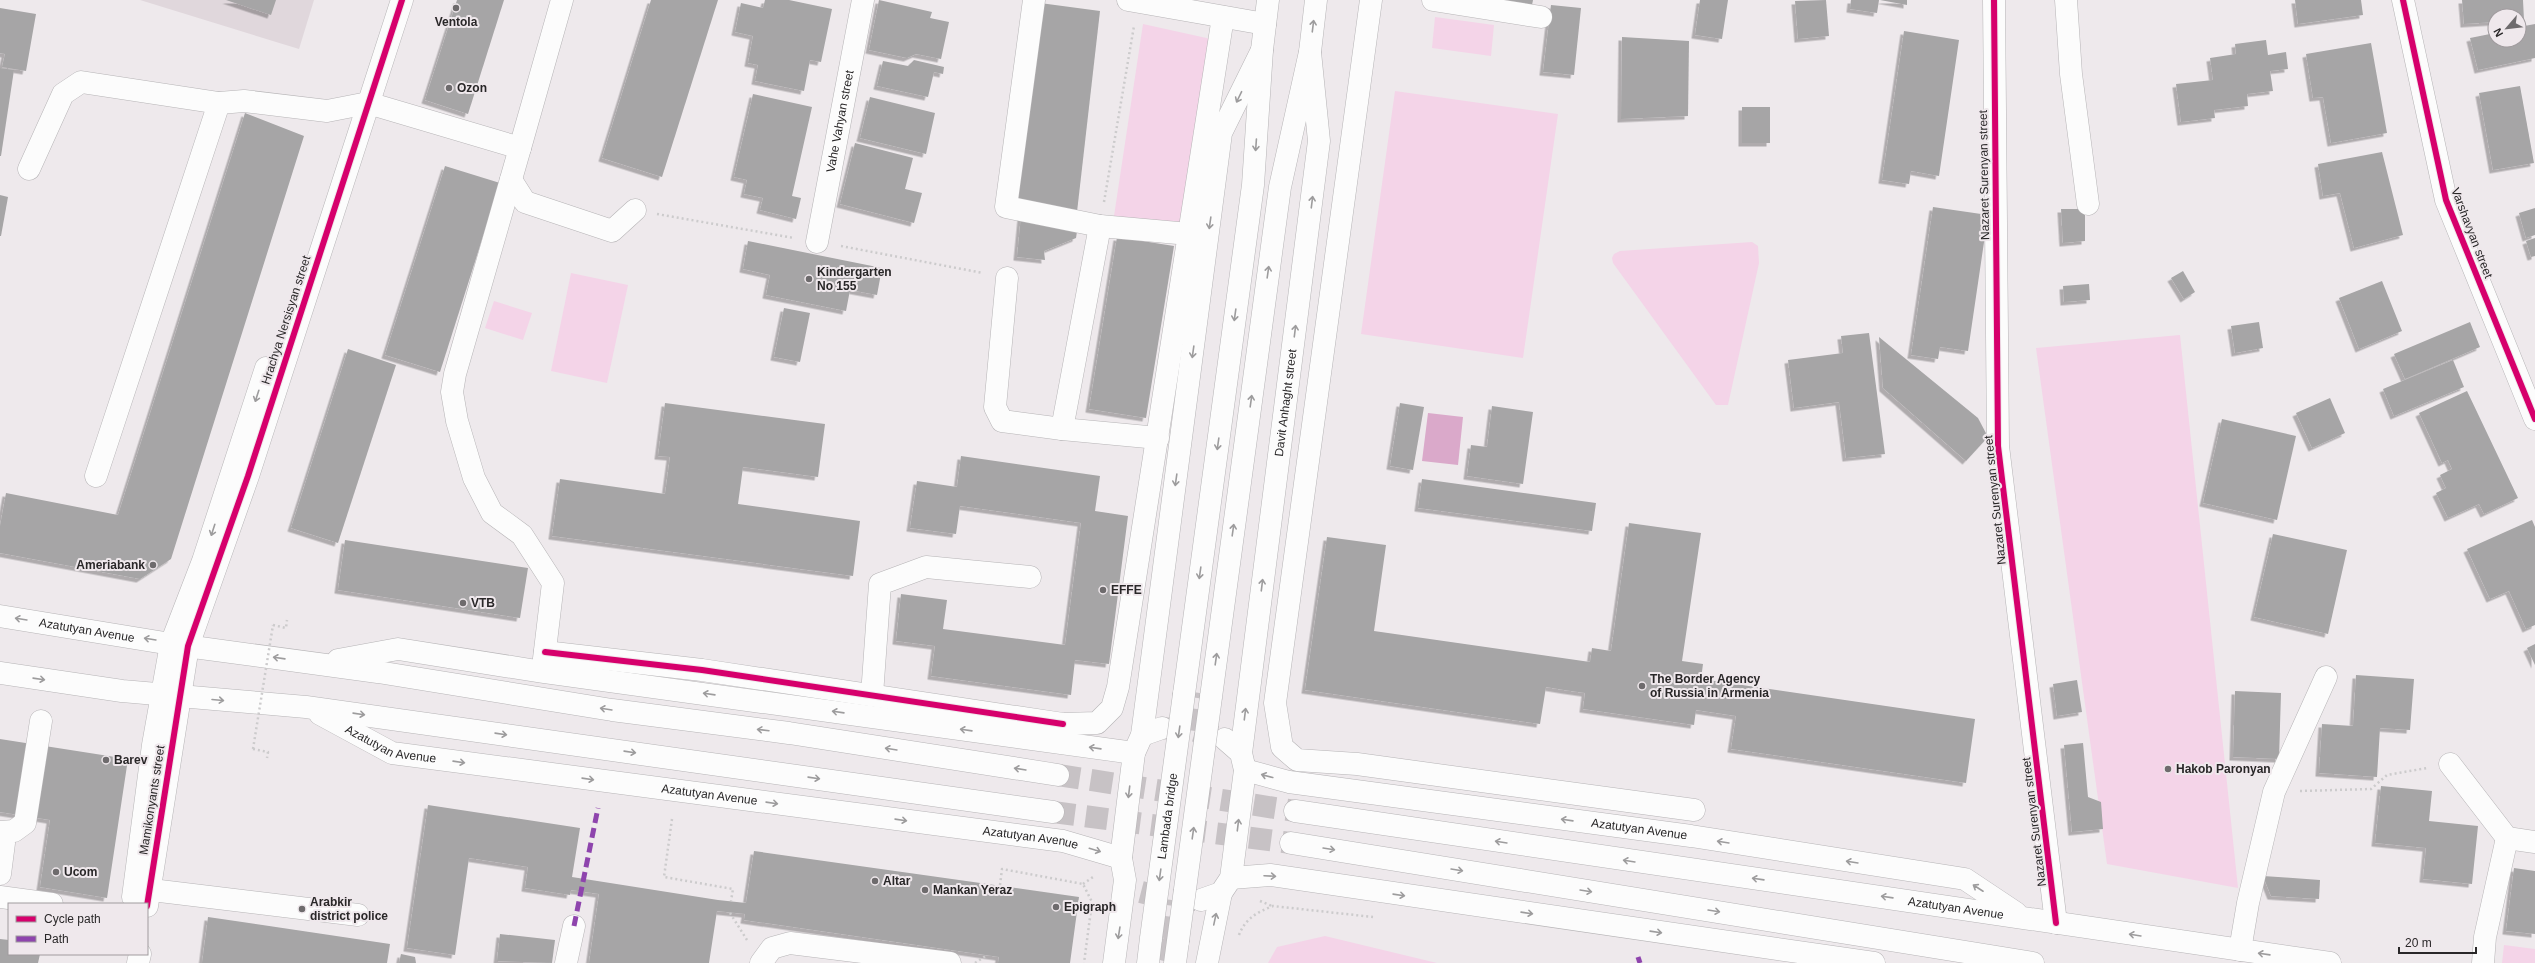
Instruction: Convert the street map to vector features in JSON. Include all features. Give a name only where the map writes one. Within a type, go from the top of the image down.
[{"type":"main road","name":"Hrachya Nersisyan street","points":[[170,696],[180,645],[248,476],[361,105],[388,0]]},
{"type":"main road","name":"Hrachya Nersisyan street","points":[[361,105],[402,0]]},
{"type":"main road","points":[[562,0],[455,374],[452,392],[457,421],[474,478],[492,513],[522,535],[553,583],[544,662],[702,670],[1063,724],[1098,723],[1112,708],[1118,687],[1223,17]]},
{"type":"main road","name":"Vahe Vahyan street","points":[[817,242],[863,0]]},
{"type":"main road","points":[[1034,0],[1006,206],[1100,226],[1189,234]]},
{"type":"main road","points":[[1114,963],[1133,886],[1121,858],[1146,739],[1221,133],[1262,50],[1268,0]]},
{"type":"main road","name":"Davit Anhaght street","points":[[1175,963],[1280,187],[1310,52],[1316,0]]},
{"type":"main road","points":[[1371,0],[1275,703],[1282,747],[1297,760],[1356,764],[1694,810]]},
{"type":"main road","points":[[1433,0],[1541,17]]},
{"type":"main road","name":"Nazaret Surenyan street","points":[[1994,0],[1998,446],[2056,923]]},
{"type":"main road","points":[[2066,0],[2071,74],[2088,204]]},
{"type":"main road","name":"Varshavyan street","points":[[2403,0],[2446,200],[2529,389],[2535,419]]},
{"type":"main road","points":[[1133,1],[1265,24]]},
{"type":"main road","name":"Lambada bridge","points":[[1148,963],[1253,184],[1262,50]]},
{"type":"main road","name":"Davit Anhaght street","points":[[1237,754],[1320,141],[1310,52]]},
{"type":"main road","points":[[29,169],[62,94],[81,82],[219,103],[244,101],[327,111],[361,105],[520,148]]},
{"type":"main road","points":[[96,476],[219,103]]},
{"type":"main road","points":[[511,180],[525,202],[612,231],[636,210]]},
{"type":"main road","points":[[1062,429],[1100,226]]},
{"type":"main road","points":[[1007,278],[995,407],[1002,421],[1062,429],[1158,438]]},
{"type":"main road","points":[[872,695],[880,584],[926,567],[1030,577]]},
{"type":"main road","name":"Azatutyan Avenue","points":[[0,616],[180,645],[317,664],[612,710],[796,734],[1058,775]]},
{"type":"main road","name":"Azatutyan Avenue","points":[[317,664],[398,649],[544,662],[1146,739]]},
{"type":"main road","name":"Azatutyan Avenue","points":[[0,673],[122,691],[306,707],[1053,812]]},
{"type":"main road","points":[[2240,950],[2248,903],[2274,792],[2326,676]]},
{"type":"main road","name":"Mamikonyants street","points":[[141,897],[170,696]]},
{"type":"main road","name":"Azatutyan Avenue","points":[[306,707],[392,753],[1063,841],[1121,858]]},
{"type":"main road","points":[[0,874],[4,843],[0,834],[14,831],[25,823],[41,721]]},
{"type":"main road","points":[[1207,963],[1237,754]]},
{"type":"main road","name":"Azatutyan Avenue","points":[[1237,754],[1289,782],[1690,836],[1965,879],[2022,916]]},
{"type":"main road","points":[[2450,764],[2507,838],[2535,842]]},
{"type":"main road","name":"Azatutyan Avenue","points":[[1295,811],[1638,863],[2022,916],[2056,923],[2330,963]]},
{"type":"main road","points":[[2483,963],[2485,937],[2507,838]]},
{"type":"main road","points":[[1291,843],[2019,962]]},
{"type":"main road","points":[[1218,890],[1270,875],[1874,963]]},
{"type":"main road","points":[[0,897],[45,903]]},
{"type":"main road","points":[[141,897],[358,915]]},
{"type":"main road","points":[[566,963],[574,926]]},
{"type":"main road","points":[[762,963],[772,948],[790,943],[950,963]]},
{"type":"path","points":[[1100,226],[1133,1]]},
{"type":"path","points":[[636,210],[1007,278]]},
{"type":"path","points":[[267,758],[268,752],[252,749],[273,625],[286,628],[287,620]]},
{"type":"path","points":[[2274,792],[2371,790],[2387,775],[2450,764]]},
{"type":"path","points":[[672,819],[664,877],[733,889],[732,901]]},
{"type":"path","points":[[1000,886],[1002,869],[1083,884],[1093,877]]},
{"type":"path","points":[[1083,884],[1092,902],[1084,963]]},
{"type":"path","points":[[1238,939],[1243,925],[1258,912],[1273,906],[1376,917]]},
{"type":"path","points":[[730,913],[750,944]]},
{"type":"path","points":[[975,963],[987,956]]},
{"type":"shaded area","points":[[140,0],[314,0],[299,49]]},
{"type":"shaded area","points":[[1435,17],[1494,25],[1491,56],[1432,48]]},
{"type":"shaded area","points":[[1143,24],[1211,39],[1184,228],[1114,216]]},
{"type":"shaded area","points":[[1395,91],[1558,114],[1523,358],[1361,334]]},
{"type":"shaded area","points":[[1752,242],[1758,246],[1759,263],[1728,405],[1716,405],[1613,263],[1612,258],[1614,254],[1620,251]]},
{"type":"shaded area","points":[[571,273],[628,285],[607,383],[551,371]]},
{"type":"shaded area","points":[[494,301],[532,313],[523,340],[485,328]]},
{"type":"shaded area","points":[[2180,335],[2238,888],[2107,864],[2036,348]]},
{"type":"shaded area","points":[[1428,413],[1463,417],[1458,465],[1422,461]]},
{"type":"shaded area","points":[[1325,936],[1437,963],[1268,963],[1277,947]]},
{"type":"shaded area","points":[[2504,945],[2535,949],[2535,963],[2502,963]]},
{"type":"building","points":[[226,0],[276,0],[271,15]]},
{"type":"building","points":[[457,0],[504,0],[468,114],[425,100]]},
{"type":"building","points":[[651,0],[718,0],[662,177],[602,158]]},
{"type":"building","points":[[765,0],[789,0],[832,9],[821,62],[810,60],[804,91],[755,81],[758,65],[748,63],[753,36],[735,32],[741,3],[763,8]]},
{"type":"building","points":[[879,0],[932,12],[930,18],[949,22],[941,59],[916,54],[907,58],[869,50]]},
{"type":"building","points":[[1504,0],[1533,0],[1532,5]]},
{"type":"building","points":[[1700,0],[1728,0],[1722,39],[1695,35]]},
{"type":"building","points":[[1826,0],[1829,36],[1798,39],[1795,1]]},
{"type":"building","points":[[1851,0],[1879,0],[1877,13],[1850,9]]},
{"type":"building","points":[[1880,0],[1907,0],[1907,5]]},
{"type":"building","points":[[2295,0],[2361,0],[2363,15],[2298,24]]},
{"type":"building","points":[[2462,0],[2523,0],[2523,8],[2487,8],[2487,23],[2464,24]]},
{"type":"building","points":[[1040,3],[1100,11],[1077,212],[1017,205]]},
{"type":"building","points":[[1551,5],[1581,8],[1574,75],[1543,72]]},
{"type":"building","points":[[0,8],[36,14],[26,71],[2,67],[5,54],[0,53]]},
{"type":"building","points":[[2535,24],[2535,58],[2478,70],[2470,38],[2487,35],[2487,48],[2527,48],[2527,26]]},
{"type":"building","points":[[1904,31],[1959,40],[1939,176],[1911,171],[1909,184],[1882,180]]},
{"type":"building","points":[[1622,37],[1689,41],[1688,116],[1621,119]]},
{"type":"building","points":[[2266,40],[2268,55],[2286,52],[2288,69],[2270,71],[2273,91],[2247,94],[2248,106],[2214,110],[2215,118],[2181,122],[2176,84],[2213,80],[2210,58],[2236,54],[2235,44]]},
{"type":"building","points":[[2371,43],[2387,133],[2331,143],[2323,97],[2313,98],[2306,54]]},
{"type":"building","points":[[914,60],[944,67],[943,74],[934,72],[928,97],[877,86],[883,61],[908,66]]},
{"type":"building","points":[[0,68],[14,70],[1,156],[0,156]]},
{"type":"building","points":[[2520,86],[2534,163],[2493,170],[2479,93]]},
{"type":"building","points":[[753,94],[812,107],[792,196],[801,198],[796,219],[760,210],[763,198],[744,194],[747,180],[734,177]]},
{"type":"building","points":[[870,97],[935,113],[926,154],[860,138]]},
{"type":"building","points":[[1742,107],[1770,107],[1770,143],[1742,143]]},
{"type":"building","points":[[245,113],[304,136],[171,559],[140,579],[0,553],[0,526],[6,493],[118,515]]},
{"type":"building","points":[[855,143],[913,158],[905,189],[922,193],[914,223],[840,204]]},
{"type":"building","points":[[2382,152],[2403,235],[2354,248],[2340,193],[2323,196],[2318,164]]},
{"type":"building","points":[[445,166],[500,183],[440,372],[385,355]]},
{"type":"building","points":[[0,195],[8,197],[1,236],[0,236]]},
{"type":"building","points":[[1933,207],[1988,215],[1968,351],[1940,347],[1938,359],[1911,355]]},
{"type":"building","points":[[2535,208],[2535,235],[2526,238],[2519,213]]},
{"type":"building","points":[[2061,209],[2085,209],[2085,241],[2063,243]]},
{"type":"building","points":[[1021,216],[1078,225],[1076,238],[1044,251],[1045,260],[1017,257]]},
{"type":"building","points":[[1117,237],[1174,246],[1146,418],[1089,409]]},
{"type":"building","points":[[2535,238],[2535,256],[2531,257],[2526,241]]},
{"type":"building","points":[[748,241],[882,268],[877,295],[850,290],[846,311],[766,295],[770,275],[743,269]]},
{"type":"building","points":[[2183,271],[2195,292],[2184,299],[2171,278]]},
{"type":"building","points":[[2382,281],[2402,331],[2359,349],[2339,298]]},
{"type":"building","points":[[2089,284],[2090,300],[2064,302],[2063,286]]},
{"type":"building","points":[[784,308],[810,313],[800,362],[774,357]]},
{"type":"building","points":[[2259,322],[2263,348],[2235,353],[2231,326]]},
{"type":"building","points":[[2470,322],[2480,347],[2405,379],[2394,354]]},
{"type":"building","points":[[1869,333],[1885,454],[1846,458],[1839,402],[1794,408],[1788,360],[1843,353],[1841,336]]},
{"type":"building","points":[[1879,337],[1978,418],[1988,437],[1966,461],[1883,388]]},
{"type":"building","points":[[348,349],[396,365],[338,543],[291,528]]},
{"type":"building","points":[[2453,360],[2464,387],[2394,416],[2383,389]]},
{"type":"building","points":[[2467,391],[2518,498],[2484,514],[2479,504],[2448,518],[2436,493],[2446,488],[2440,475],[2452,469],[2448,460],[2442,463],[2419,413]]},
{"type":"building","points":[[2330,398],[2345,433],[2312,448],[2296,413]]},
{"type":"building","points":[[665,403],[825,424],[818,477],[743,467],[738,504],[860,521],[853,576],[552,536],[560,479],[665,494],[670,457],[658,456]]},
{"type":"building","points":[[1400,403],[1424,407],[1413,470],[1390,466]]},
{"type":"building","points":[[1492,406],[1533,412],[1523,484],[1467,476],[1471,445],[1487,447]]},
{"type":"building","points":[[2222,419],[2296,436],[2277,520],[2203,503]]},
{"type":"building","points":[[961,456],[1100,476],[1095,511],[1128,516],[1109,664],[1075,660],[1071,695],[931,676],[935,646],[896,641],[901,594],[947,600],[943,629],[1065,645],[1081,523],[960,506],[956,534],[910,528],[917,481],[957,487]]},
{"type":"building","points":[[1422,479],[1596,503],[1592,531],[1418,508]]},
{"type":"building","points":[[2532,520],[2535,527],[2535,625],[2526,629],[2509,591],[2490,599],[2467,549]]},
{"type":"building","points":[[1629,523],[1701,533],[1682,661],[1703,664],[1701,679],[1975,719],[1966,783],[1731,749],[1736,716],[1696,710],[1694,725],[1583,709],[1585,693],[1546,687],[1540,724],[1305,690],[1327,537],[1386,545],[1374,631],[1590,662],[1592,648],[1611,651]]},
{"type":"building","points":[[2273,534],[2347,550],[2328,634],[2254,617]]},
{"type":"building","points":[[345,540],[528,568],[520,618],[338,590]]},
{"type":"building","points":[[2535,644],[2535,665],[2527,648]]},
{"type":"building","points":[[2356,675],[2414,679],[2410,730],[2380,728],[2377,777],[2319,773],[2322,724],[2353,726]]},
{"type":"building","points":[[2077,680],[2082,712],[2057,716],[2053,684]]},
{"type":"building","points":[[2235,691],[2281,693],[2279,759],[2233,757]]},
{"type":"building","points":[[0,739],[128,759],[107,898],[40,887],[50,820],[0,812]]},
{"type":"building","points":[[2083,743],[2088,797],[2101,802],[2103,829],[2072,832],[2064,745]]},
{"type":"building","points":[[2381,786],[2432,791],[2429,821],[2478,826],[2472,884],[2423,879],[2426,848],[2375,843]]},
{"type":"building","points":[[428,805],[580,828],[572,877],[718,900],[746,903],[754,851],[1079,897],[1070,963],[998,963],[999,957],[744,920],[745,914],[717,911],[709,963],[589,963],[599,894],[571,890],[570,895],[525,888],[528,867],[469,858],[455,955],[407,948]]},
{"type":"building","points":[[2514,868],[2535,871],[2535,934],[2506,931]]},
{"type":"building","points":[[2263,876],[2320,880],[2319,899],[2271,896]]},
{"type":"building","points":[[208,917],[390,944],[387,963],[202,963]]},
{"type":"building","points":[[500,934],[555,940],[552,963],[497,961]]},
{"type":"building","points":[[0,939],[8,940],[8,955],[40,955],[38,963],[0,963]]},
{"type":"building","points":[[401,954],[415,957],[416,963],[399,963]]},
{"type":"tunnel","points":[[1195,731],[1200,693]]},
{"type":"tunnel","points":[[1162,728],[1195,731],[1224,739]]},
{"type":"tunnel","points":[[1058,775],[1295,811]]},
{"type":"tunnel","points":[[1053,812],[1291,843]]},
{"type":"tunnel","points":[[1141,892],[1172,900],[1201,900]]},
{"type":"tunnel","points":[[1167,936],[1171,942],[1170,951],[1165,950],[1172,900]]},
{"type":"marked path","points":[[574,926],[598,808]]},
{"type":"marked path","points":[[1638,957],[1640,963]]},
{"type":"cycle path","points":[[147,903],[188,646],[248,476],[402,0]]},
{"type":"cycle path","points":[[1994,0],[1998,446],[2056,923]]},
{"type":"cycle path","points":[[2403,0],[2446,200],[2535,419]]},
{"type":"cycle path","points":[[545,652],[702,670],[1063,724]]},
{"type":"place","name":"Ventola","points":[[456,8]]},
{"type":"place","name":"Ozon","points":[[449,88]]},
{"type":"place","name":"Kindergarten No 155","points":[[809,279]]},
{"type":"place","name":"Ameriabank","points":[[153,565]]},
{"type":"place","name":"EFFE","points":[[1103,590]]},
{"type":"place","name":"VTB","points":[[463,603]]},
{"type":"place","name":"The Border Agency of Russia in Armenia","points":[[1642,686]]},
{"type":"place","name":"Barev","points":[[106,760]]},
{"type":"place","name":"Hakob Paronyan","points":[[2168,769]]},
{"type":"place","name":"Ucom","points":[[56,872]]},
{"type":"place","name":"Altar","points":[[875,881]]},
{"type":"place","name":"Mankan Yeraz","points":[[925,890]]},
{"type":"place","name":"Epigraph","points":[[1056,907]]},
{"type":"place","name":"Arabkir district police","points":[[302,909]]}]
